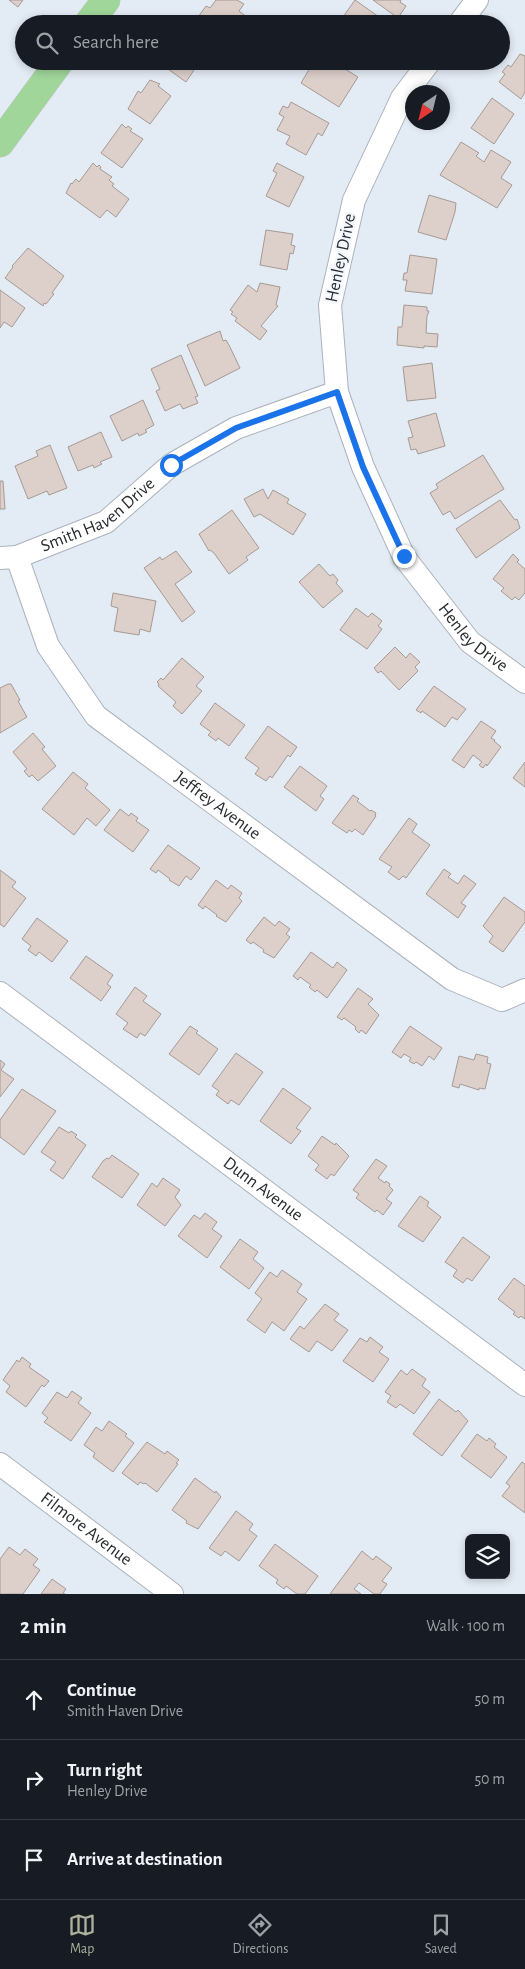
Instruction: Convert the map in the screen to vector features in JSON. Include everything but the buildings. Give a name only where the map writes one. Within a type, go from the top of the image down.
[{"type":"main road","points":[[95,15],[106,0]]},
{"type":"main road","points":[[0,142],[53,70]]},
{"type":"street","points":[[466,15],[477,0]]},
{"type":"street","name":"Henley Drive","points":[[423,70],[402,98],[354,200],[330,304],[337,392],[363,467],[404,556],[470,642],[525,682]]},
{"type":"street","name":"Smith Haven Drive","points":[[9,558],[106,522],[171,465],[236,428],[337,392]]},
{"type":"street","name":"Jeffrey Avenue","points":[[9,558],[48,646],[96,716],[452,979],[502,1000],[525,990]]},
{"type":"street","name":"Dunn Avenue","points":[[0,993],[525,1385]]},
{"type":"street","name":"Filmore Avenue","points":[[0,1464],[172,1594]]},
{"type":"route","points":[[171,465],[236,428],[337,392],[363,467],[404,556]]}]
